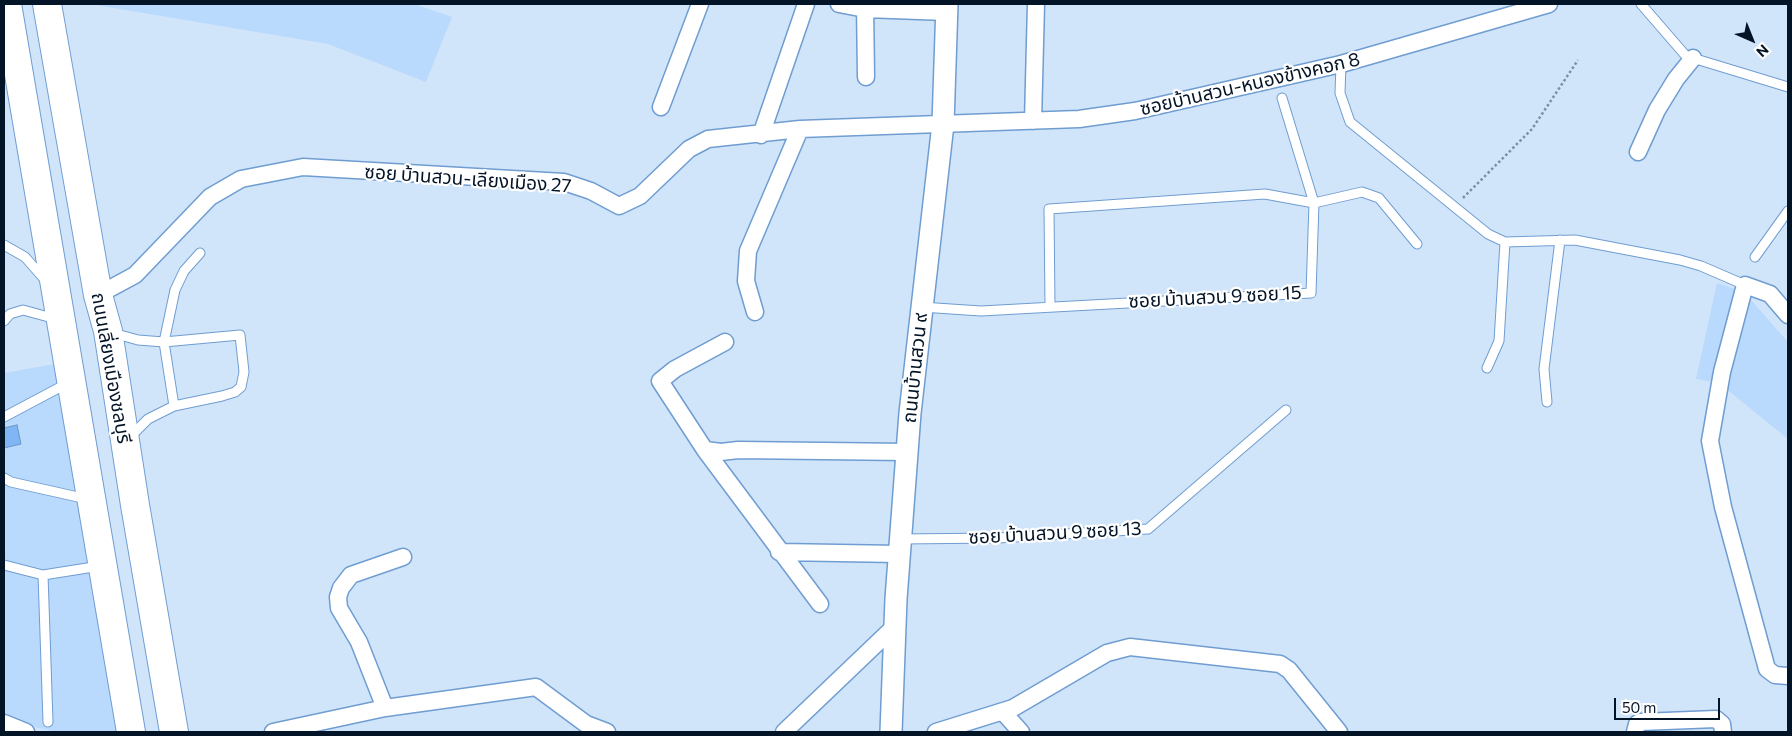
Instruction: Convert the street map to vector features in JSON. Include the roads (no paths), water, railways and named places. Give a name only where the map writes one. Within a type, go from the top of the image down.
[{"type":"highway","name":"ถนนเลี่ยงเมืองชลบุรี","points":[[47,4],[98,295],[108,331],[174,732]]},
{"type":"highway","points":[[6,8],[14,69],[72,382],[131,732]]},
{"type":"street","points":[[661,107],[700,4]]},
{"type":"street","points":[[761,134],[806,4]]},
{"type":"street","points":[[839,4],[946,8]]},
{"type":"street","points":[[1033,121],[1036,4]]},
{"type":"street","name":"ซอยบ้านสวน-หนองข้างคอก 8","points":[[943,124],[1079,119],[1135,111],[1341,64],[1530,7],[1549,4]]},
{"type":"street","points":[[865,6],[866,77]]},
{"type":"street","name":"ถนนบ้านสวน ๙","points":[[891,732],[895,626],[907,452],[921,307],[943,124],[946,8]]},
{"type":"street","points":[[1638,152],[1657,110],[1676,79],[1693,58]]},
{"type":"street","name":"ซอย บ้านสวน-เลียงเมือง 27","points":[[98,295],[135,275],[210,197],[242,179],[303,167],[564,182],[591,191],[619,206],[640,196],[689,149],[708,140],[800,129],[943,124]]},
{"type":"street","points":[[755,312],[746,281],[748,251],[800,129]]},
{"type":"street","points":[[1788,315],[1770,294],[1745,285],[1722,372],[1710,441],[1723,507],[1768,669],[1775,675],[1788,676]]},
{"type":"street","points":[[724,342],[675,369],[660,381],[705,450],[779,552],[820,604]]},
{"type":"street","points":[[705,450],[721,452],[738,450],[907,452]]},
{"type":"street","points":[[779,552],[900,547]]},
{"type":"street","points":[[386,708],[359,642],[339,608],[338,597],[341,588],[351,575],[402,557]]},
{"type":"street","points":[[784,732],[895,626]]},
{"type":"street","points":[[936,732],[1003,712],[1107,653],[1130,647],[1280,664],[1289,670],[1339,732]]},
{"type":"street","points":[[273,732],[386,708],[536,687],[586,724],[607,732]]},
{"type":"street","points":[[1003,712],[1021,732]]},
{"type":"street","points":[[1635,732],[1637,724],[1640,722],[1716,719],[1722,724],[1723,732]]},
{"type":"street","points":[[4,723],[26,732]]},
{"type":"lane","points":[[1641,4],[1686,56],[1788,87]]},
{"type":"lane","points":[[1341,64],[1340,93],[1350,122],[1488,234],[1505,242],[1575,240],[1680,260],[1701,266],[1745,285]]},
{"type":"lane","name":"ซอย บ้านสวน 9 ซอย 15","points":[[921,307],[982,310],[1311,293],[1314,203],[1282,98]]},
{"type":"lane","points":[[1050,306],[1049,209],[1265,194],[1314,203],[1362,192],[1379,198],[1417,244]]},
{"type":"lane","points":[[1755,257],[1788,211]]},
{"type":"lane","points":[[1547,402],[1544,369],[1560,240]]},
{"type":"lane","points":[[1486,368],[1499,341],[1505,242]]},
{"type":"lane","points":[[4,246],[24,257],[56,293]]},
{"type":"lane","points":[[174,406],[164,342],[175,290],[184,270],[200,253]]},
{"type":"lane","points":[[4,321],[10,314],[23,310],[61,320]]},
{"type":"lane","points":[[108,331],[138,340],[164,342],[240,335],[244,372],[241,387],[235,392],[222,396],[174,406],[148,419],[125,443]]},
{"type":"lane","points":[[4,417],[72,382]]},
{"type":"lane","name":"ซอย บ้านสวน 9 ซอย 13","points":[[900,547],[998,538],[1148,529],[1286,410]]},
{"type":"lane","points":[[4,478],[11,482],[92,500]]},
{"type":"lane","points":[[4,565],[43,575],[103,566]]},
{"type":"lane","points":[[43,575],[48,722]]}]
